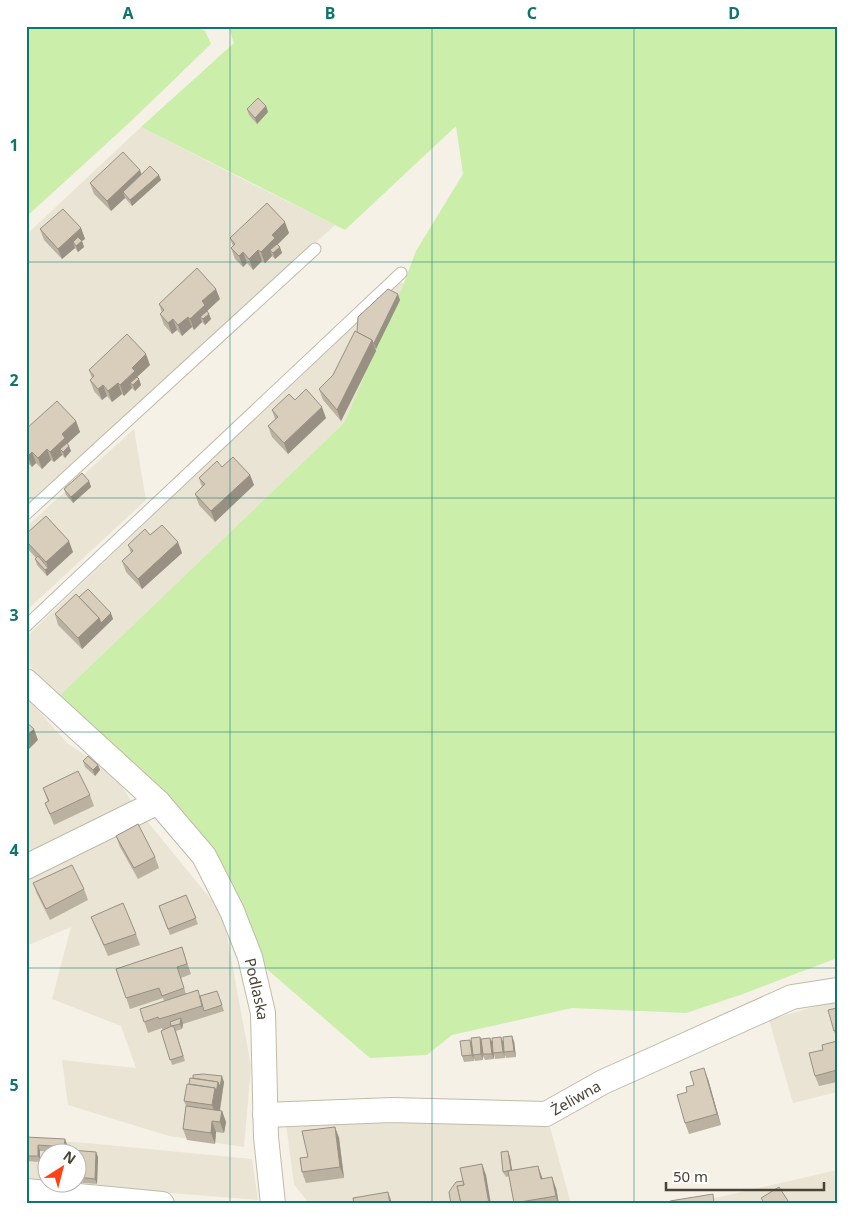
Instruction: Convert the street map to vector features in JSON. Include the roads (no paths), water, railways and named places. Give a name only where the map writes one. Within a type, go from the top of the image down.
[{"type":"street","name":"Podlaska","points":[[26,681],[158,802],[204,856],[232,911],[250,957],[263,1013],[266,1137],[273,1204]]},
{"type":"street","points":[[26,867],[158,802]]},
{"type":"street","name":"Żeliwna","points":[[265,1115],[392,1110],[546,1114],[603,1082],[792,997],[837,990]]},
{"type":"street","points":[[26,1191],[162,1204]]},
{"type":"lane","points":[[26,514],[315,249]]},
{"type":"lane","points":[[26,626],[401,273]]}]
